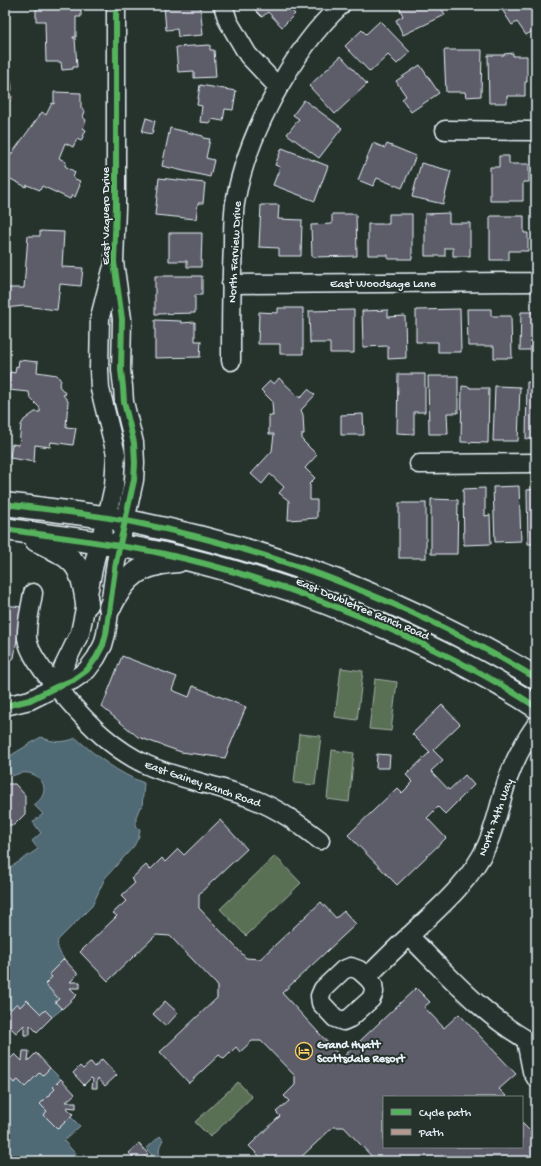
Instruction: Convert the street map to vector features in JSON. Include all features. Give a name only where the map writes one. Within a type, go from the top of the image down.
[{"type":"main road","name":"East Doubletree Ranch Road","points":[[5,504],[116,520],[251,551],[323,575],[380,597],[444,627],[536,678]]},
{"type":"main road","name":"East Doubletree Ranch Road","points":[[10,530],[110,545],[190,560],[289,588],[362,617],[419,642],[465,665],[536,707]]},
{"type":"main road","points":[[10,530],[61,552],[74,562],[83,582],[87,604]]},
{"type":"main road","points":[[110,607],[121,587],[135,572],[160,564],[190,560]]},
{"type":"street","name":"East Vaquero Drive","points":[[116,5],[116,208],[114,262],[122,319],[121,370],[124,402],[134,443],[135,463],[134,480],[116,520]]},
{"type":"street","points":[[223,5],[228,21],[248,55],[278,87]]},
{"type":"street","name":"North Farview Drive","points":[[231,361],[231,284],[235,203],[247,154],[278,87],[310,38],[341,5]]},
{"type":"street","points":[[445,130],[536,130]]},
{"type":"street","name":"East Vaquero Drive","points":[[114,262],[100,317],[100,389],[116,454],[114,486],[116,520]]},
{"type":"street","name":"East Woodsage Lane","points":[[231,284],[536,281]]},
{"type":"street","points":[[100,389],[123,387]]},
{"type":"street","points":[[111,434],[131,430]]},
{"type":"street","points":[[419,464],[536,464]]},
{"type":"street","points":[[56,687],[63,668],[76,644],[80,633],[87,604],[110,545],[116,520]]},
{"type":"street","points":[[5,706],[30,700],[73,680],[86,670],[96,658],[103,645],[106,634],[116,562],[110,545]]},
{"type":"street","name":"East Gainey Ranch Road","points":[[33,593],[27,632],[28,645],[35,658],[56,687],[101,735],[117,747],[147,765],[228,790],[266,805],[293,819],[320,840]]},
{"type":"street","name":"North 74th Way","points":[[367,977],[433,914],[466,878],[477,863],[487,844],[507,781],[516,759],[536,725]]},
{"type":"street","points":[[409,936],[484,1009],[531,1043],[532,1071],[536,1078]]},
{"type":"green space","points":[[341,668],[363,671],[357,720],[335,717]]},
{"type":"green space","points":[[375,679],[397,682],[391,731],[369,729]]},
{"type":"green space","points":[[299,734],[321,736],[315,785],[294,783]]},
{"type":"green space","points":[[332,750],[354,753],[349,802],[327,799]]},
{"type":"green space","points":[[275,856],[301,883],[246,936],[220,909]]},
{"type":"green space","points":[[238,1082],[252,1097],[210,1137],[195,1122]]},
{"type":"water","points":[[41,737],[58,742],[76,738],[108,764],[144,783],[142,807],[140,807],[136,817],[136,828],[140,829],[139,836],[134,846],[105,878],[92,906],[58,940],[58,948],[64,959],[49,974],[52,977],[45,984],[59,999],[55,1002],[62,1009],[52,1017],[45,1010],[41,1014],[27,1000],[20,1007],[16,1004],[5,1015],[5,871],[38,849],[32,841],[41,833],[33,822],[43,814],[34,805],[41,798],[44,792],[43,785],[35,775],[21,773],[13,776],[5,765],[5,759]]},
{"type":"water","points":[[50,1068],[61,1079],[53,1087],[55,1089],[40,1104],[47,1111],[44,1115],[58,1129],[71,1117],[80,1126],[64,1141],[82,1161],[5,1161],[5,1074],[14,1083],[18,1080],[25,1087],[40,1072],[43,1075]]},
{"type":"water","points":[[160,1136],[163,1140],[159,1150],[162,1161],[146,1161],[152,1155],[146,1149]]},
{"type":"building","points":[[36,5],[81,5],[81,17],[76,17],[76,37],[73,37],[75,38],[77,67],[62,70],[61,62],[46,62],[45,21],[36,21]]},
{"type":"building","points":[[164,5],[200,5],[203,35],[178,37],[177,29],[166,30]]},
{"type":"building","points":[[250,5],[297,5],[291,10],[295,14],[282,27],[268,12],[262,17]]},
{"type":"building","points":[[398,5],[440,5],[445,15],[403,35],[396,20],[403,16]]},
{"type":"building","points":[[512,5],[536,5],[536,29],[526,35],[517,22],[512,25],[503,11]]},
{"type":"building","points":[[380,21],[410,52],[397,64],[388,55],[370,72],[345,46],[362,30],[366,34]]},
{"type":"building","points":[[210,45],[210,50],[214,50],[216,77],[194,78],[194,71],[178,72],[176,47]]},
{"type":"building","points":[[444,50],[482,50],[481,96],[466,97],[465,92],[446,92]]},
{"type":"building","points":[[513,53],[513,56],[527,56],[527,82],[525,82],[525,96],[507,96],[507,103],[489,103],[488,55],[504,55]]},
{"type":"building","points":[[341,56],[367,84],[335,114],[309,86]]},
{"type":"building","points":[[420,65],[439,93],[411,112],[402,99],[406,96],[396,81]]},
{"type":"building","points":[[200,85],[236,91],[233,110],[225,109],[223,121],[211,119],[211,123],[200,122],[202,106],[197,105]]},
{"type":"building","points":[[54,92],[81,93],[81,108],[85,111],[83,117],[86,120],[83,128],[86,130],[81,141],[77,139],[73,147],[65,143],[59,158],[66,162],[65,166],[75,172],[73,178],[80,181],[75,197],[72,195],[70,199],[42,186],[40,190],[27,185],[26,187],[5,176],[5,163],[42,112],[46,115],[52,103],[54,104]]},
{"type":"building","points":[[304,100],[342,128],[319,158],[287,134],[299,119],[293,115]]},
{"type":"building","points":[[146,118],[155,121],[152,134],[142,132]]},
{"type":"building","points":[[170,128],[210,139],[206,158],[214,160],[210,177],[162,166]]},
{"type":"building","points":[[373,143],[385,148],[387,144],[416,156],[402,188],[377,178],[373,186],[358,180]]},
{"type":"building","points":[[282,148],[328,166],[315,201],[273,185],[280,167],[275,165]]},
{"type":"building","points":[[499,156],[509,156],[509,164],[529,164],[529,182],[523,182],[523,201],[490,201],[490,167],[499,167]]},
{"type":"building","points":[[421,163],[451,171],[443,204],[412,197]]},
{"type":"building","points":[[159,178],[205,183],[203,203],[198,203],[196,219],[155,215]]},
{"type":"building","points":[[261,205],[279,205],[278,219],[302,220],[301,256],[279,256],[279,248],[259,247]]},
{"type":"building","points":[[449,213],[449,223],[470,223],[470,256],[453,256],[453,248],[445,248],[445,256],[425,256],[425,214]]},
{"type":"building","points":[[332,214],[356,214],[357,256],[312,257],[311,225],[332,224]]},
{"type":"building","points":[[389,214],[412,214],[412,259],[388,259],[388,255],[368,255],[368,224],[389,224]]},
{"type":"building","points":[[490,216],[524,216],[524,233],[528,233],[528,251],[509,251],[509,260],[490,260]]},
{"type":"building","points":[[40,231],[64,232],[62,267],[83,268],[81,286],[60,284],[57,310],[24,306],[5,308],[5,280],[7,288],[24,288],[28,236],[40,236]]},
{"type":"building","points":[[169,233],[202,233],[201,267],[187,267],[187,261],[169,261]]},
{"type":"building","points":[[155,276],[202,276],[202,295],[195,295],[195,313],[155,314]]},
{"type":"building","points":[[278,308],[303,308],[303,354],[280,354],[280,344],[258,344],[259,312],[278,313]]},
{"type":"building","points":[[460,309],[461,352],[438,352],[438,342],[416,342],[416,310]]},
{"type":"building","points":[[467,309],[491,309],[491,316],[511,316],[512,358],[494,358],[494,346],[468,346]]},
{"type":"building","points":[[354,310],[354,353],[330,353],[330,343],[310,343],[309,311]]},
{"type":"building","points":[[388,310],[388,317],[405,316],[406,358],[388,359],[388,346],[363,347],[362,311]]},
{"type":"building","points":[[521,312],[536,312],[536,350],[520,350]]},
{"type":"building","points":[[155,320],[181,321],[181,323],[195,322],[195,341],[201,341],[200,357],[155,358]]},
{"type":"building","points":[[19,360],[38,362],[37,372],[57,375],[61,381],[59,386],[66,394],[63,395],[68,401],[66,427],[76,428],[73,445],[51,442],[50,447],[35,445],[34,462],[10,458],[12,444],[19,445],[21,425],[24,420],[35,412],[40,412],[40,408],[30,398],[29,392],[8,390],[10,372],[15,373]]},
{"type":"building","points":[[398,374],[425,374],[425,412],[414,412],[414,434],[397,433]]},
{"type":"building","points":[[428,376],[458,376],[458,413],[447,413],[448,434],[429,434]]},
{"type":"building","points":[[279,378],[300,398],[308,389],[315,395],[301,410],[303,415],[304,434],[302,434],[302,440],[317,455],[305,468],[315,478],[309,484],[310,500],[317,500],[317,518],[288,520],[289,501],[279,493],[284,487],[270,474],[262,484],[251,474],[272,451],[274,434],[269,434],[269,415],[273,416],[272,401],[261,390],[270,381],[274,384]]},
{"type":"building","points":[[527,382],[536,383],[536,439],[526,439]]},
{"type":"building","points":[[462,386],[470,388],[489,388],[488,443],[461,442]]},
{"type":"building","points":[[495,386],[520,387],[518,441],[493,441]]},
{"type":"building","points":[[363,414],[364,435],[341,435],[341,415]]},
{"type":"building","points":[[519,486],[521,541],[495,542],[493,487]]},
{"type":"building","points":[[485,488],[485,516],[490,515],[491,544],[464,545],[463,489]]},
{"type":"building","points":[[536,489],[536,544],[528,544],[527,490]]},
{"type":"building","points":[[431,499],[458,500],[457,554],[431,554]]},
{"type":"building","points":[[399,503],[426,503],[426,558],[399,558]]},
{"type":"building","points":[[5,605],[22,607],[14,658],[5,664]]},
{"type":"building","points":[[122,656],[177,677],[172,690],[189,697],[193,686],[246,707],[225,758],[181,752],[138,737],[102,707]]},
{"type":"building","points":[[442,705],[460,724],[433,750],[443,760],[431,771],[449,790],[465,775],[474,785],[445,814],[438,807],[427,818],[446,838],[397,885],[348,835],[397,788],[402,793],[413,782],[406,775],[430,752],[412,734]]},
{"type":"building","points":[[377,754],[390,755],[389,768],[376,768]]},
{"type":"building","points":[[5,784],[15,784],[25,795],[25,814],[14,825],[5,825]]},
{"type":"building","points":[[220,820],[247,849],[199,894],[199,908],[246,958],[260,959],[321,902],[336,918],[344,911],[356,924],[282,993],[342,1058],[416,988],[430,1002],[424,1007],[444,1028],[459,1014],[516,1074],[499,1089],[506,1096],[383,1096],[383,1148],[523,1148],[523,1124],[536,1137],[536,1161],[376,1161],[344,1127],[333,1127],[297,1161],[264,1161],[249,1146],[280,1116],[276,1112],[289,1101],[284,1096],[295,1085],[295,1076],[261,1041],[252,1041],[240,1052],[236,1047],[224,1059],[219,1055],[189,1083],[160,1052],[217,998],[217,985],[170,936],[156,935],[108,981],[80,952],[117,916],[113,913],[126,901],[121,896],[135,883],[131,879],[146,865],[150,870],[162,858],[165,862],[178,849],[184,855]]},
{"type":"building","points":[[64,959],[78,974],[70,982],[80,982],[80,988],[70,988],[77,995],[62,1009],[55,1002],[59,999],[45,984],[52,977],[49,974]]},
{"type":"building","points":[[27,1000],[41,1014],[45,1010],[52,1017],[37,1032],[30,1025],[30,1035],[24,1035],[24,1025],[16,1033],[5,1022],[5,1015],[17,1003],[20,1007]]},
{"type":"building","points":[[165,1001],[178,1013],[166,1026],[153,1014]]},
{"type":"building","points":[[23,1051],[29,1051],[28,1061],[36,1053],[50,1068],[43,1075],[40,1072],[25,1087],[18,1080],[14,1083],[5,1074],[5,1064],[15,1054],[22,1061]]},
{"type":"building","points":[[102,1059],[117,1075],[105,1086],[98,1078],[97,1088],[92,1088],[93,1079],[91,1078],[84,1085],[73,1073],[80,1066],[83,1069],[91,1062],[95,1067]]},
{"type":"building","points":[[61,1079],[75,1094],[66,1102],[76,1102],[76,1108],[66,1107],[73,1114],[58,1129],[44,1115],[47,1111],[40,1104],[55,1089],[53,1087]]},
{"type":"building","points":[[139,1144],[148,1154],[140,1161],[137,1161],[129,1153]]},
{"type":"marked path","points":[[5,51],[10,87],[10,98],[5,101]]},
{"type":"cycle path","points":[[5,706],[30,700],[73,680],[87,670],[96,658],[103,645],[106,634],[116,562],[134,480],[134,443],[124,402],[121,370],[122,319],[114,262],[116,208],[116,5]]},
{"type":"cycle path","points":[[5,504],[137,523],[190,535],[293,565],[343,583],[441,626],[536,678]]},
{"type":"cycle path","points":[[5,529],[160,553],[222,568],[283,587],[372,621],[418,642],[487,677],[536,707]]},
{"type":"place","name":"Grand Hyatt Scottsdale Resort","points":[[304,1051]]}]
